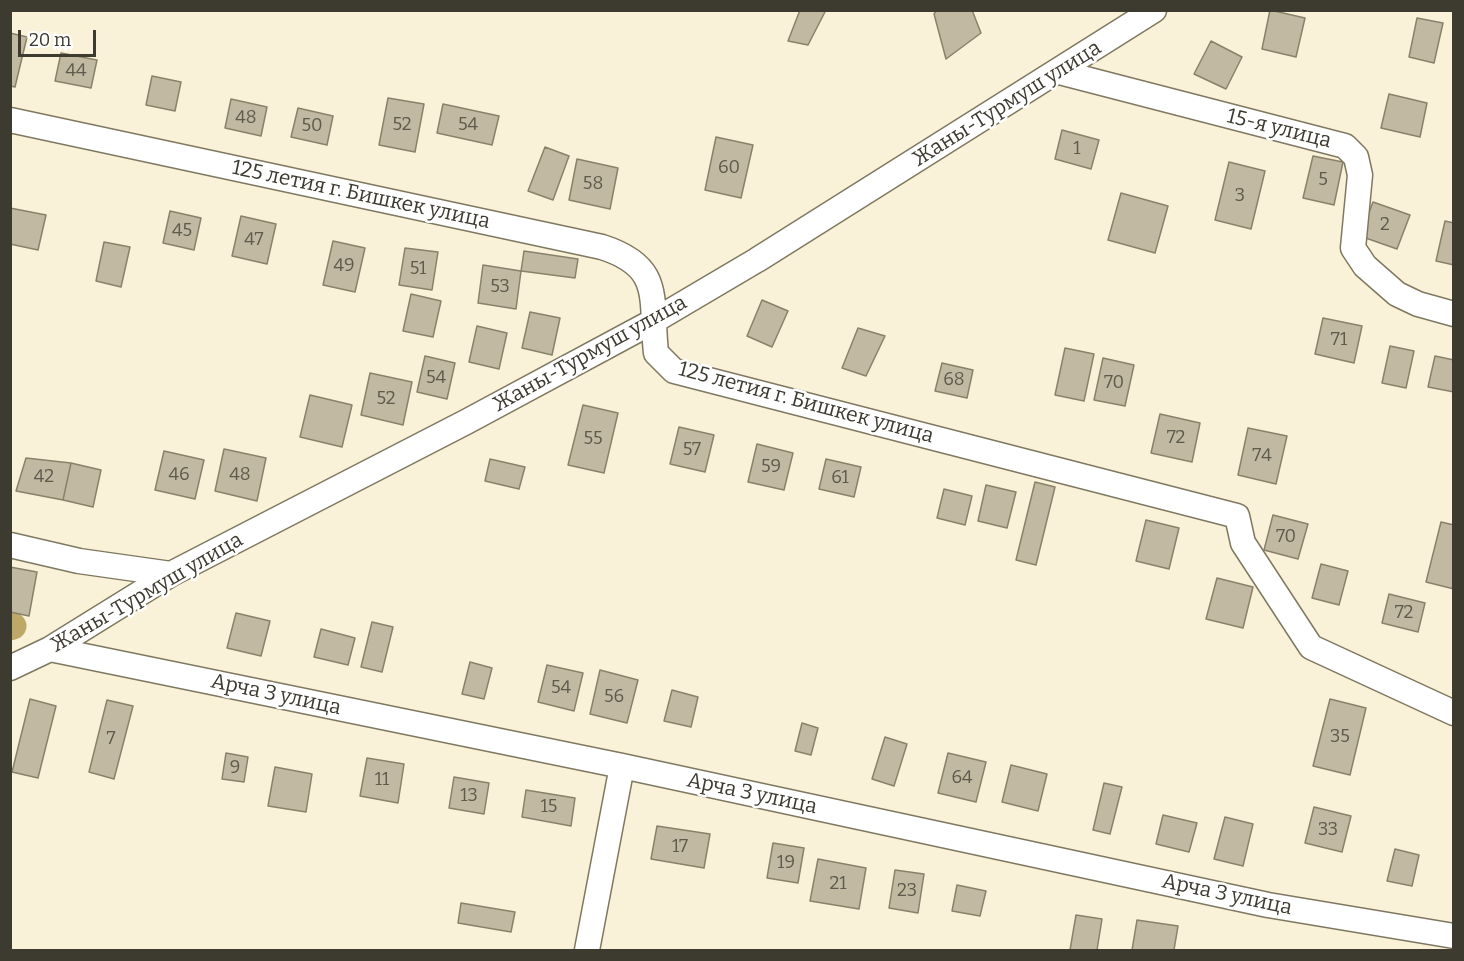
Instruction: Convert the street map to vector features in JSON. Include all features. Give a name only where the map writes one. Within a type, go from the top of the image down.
[{"type":"street","name":"Жаны-Турмуш улица","points":[[10,668],[50,649],[171,574],[466,422],[652,322],[1059,72],[1154,10]]},
{"type":"street","name":"15-я улица","points":[[1059,72],[1345,146],[1356,157],[1360,175],[1353,248],[1365,266],[1397,294],[1418,304],[1454,314]]},
{"type":"street","name":"125 летия г. Бишкек улица","points":[[10,120],[602,247],[625,254],[643,270],[652,290],[652,322],[656,353],[674,371],[1237,516],[1243,543],[1311,647],[1454,713]]},
{"type":"street","points":[[10,545],[79,561],[171,574]]},
{"type":"street","name":"Арча 3 улица","points":[[50,649],[622,766],[1268,904],[1454,936]]},
{"type":"street","points":[[587,951],[622,766]]},
{"type":"building","points":[[800,10],[826,10],[808,45],[788,41]]},
{"type":"building","points":[[937,10],[972,10],[981,33],[946,59],[934,14]]},
{"type":"building","points":[[1270,10],[1305,18],[1296,57],[1262,49]]},
{"type":"building","points":[[1417,18],[1443,23],[1434,63],[1409,57]]},
{"type":"building","points":[[10,33],[27,37],[15,87],[10,86]]},
{"type":"building","points":[[1211,41],[1242,57],[1226,89],[1194,74]]},
{"type":"building","points":[[61,53],[97,60],[91,88],[55,81]]},
{"type":"building","points":[[152,76],[181,82],[175,111],[146,105]]},
{"type":"building","points":[[1389,94],[1427,103],[1420,137],[1381,128]]},
{"type":"building","points":[[388,98],[424,104],[415,152],[379,145]]},
{"type":"building","points":[[231,99],[267,107],[261,136],[225,128]]},
{"type":"building","points":[[443,104],[499,116],[492,145],[437,133]]},
{"type":"building","points":[[298,108],[333,116],[327,145],[291,137]]},
{"type":"building","points":[[1062,130],[1099,140],[1091,169],[1055,159]]},
{"type":"building","points":[[716,137],[753,145],[741,198],[705,190]]},
{"type":"building","points":[[545,147],[569,156],[553,200],[528,191]]},
{"type":"building","points":[[1313,156],[1343,162],[1334,205],[1303,198]]},
{"type":"building","points":[[577,159],[618,168],[610,209],[569,200]]},
{"type":"building","points":[[1229,162],[1265,171],[1251,229],[1215,220]]},
{"type":"building","points":[[1121,193],[1168,206],[1155,253],[1108,240]]},
{"type":"building","points":[[1373,202],[1410,215],[1397,249],[1360,236]]},
{"type":"building","points":[[10,208],[46,215],[38,250],[10,244]]},
{"type":"building","points":[[170,211],[201,218],[194,250],[163,243]]},
{"type":"building","points":[[241,216],[276,224],[267,264],[232,256]]},
{"type":"building","points":[[1445,221],[1454,223],[1454,265],[1436,261]]},
{"type":"building","points":[[333,241],[365,248],[355,292],[323,285]]},
{"type":"building","points":[[104,242],[130,247],[121,287],[96,281]]},
{"type":"building","points":[[405,248],[438,252],[432,290],[399,285]]},
{"type":"building","points":[[524,251],[578,259],[575,278],[521,271]]},
{"type":"building","points":[[483,265],[521,271],[516,309],[478,303]]},
{"type":"building","points":[[411,294],[441,301],[433,337],[403,331]]},
{"type":"building","points":[[762,300],[788,311],[772,347],[747,336]]},
{"type":"building","points":[[530,312],[560,318],[552,355],[522,348]]},
{"type":"building","points":[[1323,318],[1362,326],[1354,363],[1315,354]]},
{"type":"building","points":[[477,326],[507,333],[499,369],[469,362]]},
{"type":"building","points":[[858,328],[885,336],[866,376],[842,368]]},
{"type":"building","points":[[1390,346],[1414,351],[1406,388],[1382,383]]},
{"type":"building","points":[[1065,348],[1094,354],[1084,401],[1055,395]]},
{"type":"building","points":[[425,356],[455,363],[447,399],[417,392]]},
{"type":"building","points":[[1435,356],[1454,360],[1454,392],[1428,387]]},
{"type":"building","points":[[1103,358],[1134,365],[1125,406],[1094,400]]},
{"type":"building","points":[[942,363],[973,370],[967,398],[935,391]]},
{"type":"building","points":[[370,373],[412,382],[403,425],[361,415]]},
{"type":"building","points":[[310,395],[352,405],[342,447],[300,437]]},
{"type":"building","points":[[583,405],[618,413],[604,473],[568,465]]},
{"type":"building","points":[[1160,414],[1200,423],[1192,462],[1151,453]]},
{"type":"building","points":[[679,427],[714,435],[705,472],[670,464]]},
{"type":"building","points":[[1248,428],[1287,436],[1276,484],[1238,475]]},
{"type":"building","points":[[757,444],[793,453],[784,490],[748,482]]},
{"type":"building","points":[[224,449],[266,458],[257,501],[215,491]]},
{"type":"building","points":[[164,451],[204,460],[195,499],[155,490]]},
{"type":"building","points":[[26,458],[71,463],[63,500],[16,491]]},
{"type":"building","points":[[490,459],[525,467],[519,489],[485,481]]},
{"type":"building","points":[[826,459],[861,467],[854,497],[819,489]]},
{"type":"building","points":[[71,463],[101,470],[93,507],[63,500]]},
{"type":"building","points":[[1035,482],[1055,487],[1036,565],[1016,560]]},
{"type":"building","points":[[986,485],[1016,492],[1007,528],[978,521]]},
{"type":"building","points":[[944,489],[972,496],[965,525],[937,518]]},
{"type":"building","points":[[1273,515],[1308,524],[1298,559],[1264,550]]},
{"type":"building","points":[[1146,520],[1179,528],[1169,569],[1136,561]]},
{"type":"building","points":[[1441,522],[1454,525],[1454,589],[1426,582]]},
{"type":"building","points":[[1321,564],[1348,571],[1339,605],[1312,598]]},
{"type":"building","points":[[10,567],[37,572],[29,616],[10,612]]},
{"type":"building","points":[[1217,578],[1253,587],[1243,628],[1206,619]]},
{"type":"building","points":[[1389,594],[1425,603],[1418,632],[1382,623]]},
{"type":"building","points":[[236,613],[270,621],[261,656],[227,648]]},
{"type":"building","points":[[372,622],[393,627],[382,672],[361,667]]},
{"type":"building","points":[[321,629],[355,638],[348,665],[314,657]]},
{"type":"building","points":[[470,662],[492,668],[484,699],[462,694]]},
{"type":"building","points":[[547,665],[583,673],[574,711],[538,702]]},
{"type":"building","points":[[600,670],[638,680],[627,723],[590,714]]},
{"type":"building","points":[[672,690],[698,697],[691,727],[664,721]]},
{"type":"building","points":[[30,699],[56,706],[38,778],[12,772]]},
{"type":"building","points":[[1330,699],[1366,708],[1350,775],[1313,766]]},
{"type":"building","points":[[107,700],[133,706],[114,779],[89,772]]},
{"type":"building","points":[[802,723],[818,728],[811,755],[795,751]]},
{"type":"building","points":[[885,737],[907,744],[894,786],[872,779]]},
{"type":"building","points":[[226,753],[248,757],[244,782],[222,779]]},
{"type":"building","points":[[948,753],[986,762],[976,802],[938,793]]},
{"type":"building","points":[[367,758],[404,764],[398,803],[360,796]]},
{"type":"building","points":[[1011,765],[1047,774],[1038,811],[1002,802]]},
{"type":"building","points":[[275,767],[312,774],[306,812],[268,806]]},
{"type":"building","points":[[454,777],[489,783],[484,814],[449,808]]},
{"type":"building","points":[[1104,783],[1122,787],[1110,834],[1093,830]]},
{"type":"building","points":[[526,790],[575,798],[571,826],[522,817]]},
{"type":"building","points":[[1314,807],[1351,816],[1342,852],[1305,843]]},
{"type":"building","points":[[1163,815],[1197,823],[1189,852],[1156,844]]},
{"type":"building","points":[[1225,817],[1253,824],[1243,866],[1214,859]]},
{"type":"building","points":[[657,826],[710,834],[704,868],[651,859]]},
{"type":"building","points":[[773,843],[804,848],[798,883],[767,878]]},
{"type":"building","points":[[1395,849],[1419,855],[1412,886],[1387,881]]},
{"type":"building","points":[[818,859],[866,868],[859,909],[810,901]]},
{"type":"building","points":[[895,870],[924,874],[918,913],[889,908]]},
{"type":"building","points":[[957,885],[986,891],[980,916],[952,911]]},
{"type":"building","points":[[461,903],[515,912],[511,932],[458,923]]},
{"type":"building","points":[[1076,915],[1102,919],[1097,950],[1070,950]]},
{"type":"building","points":[[1137,920],[1178,926],[1174,950],[1132,950]]}]
